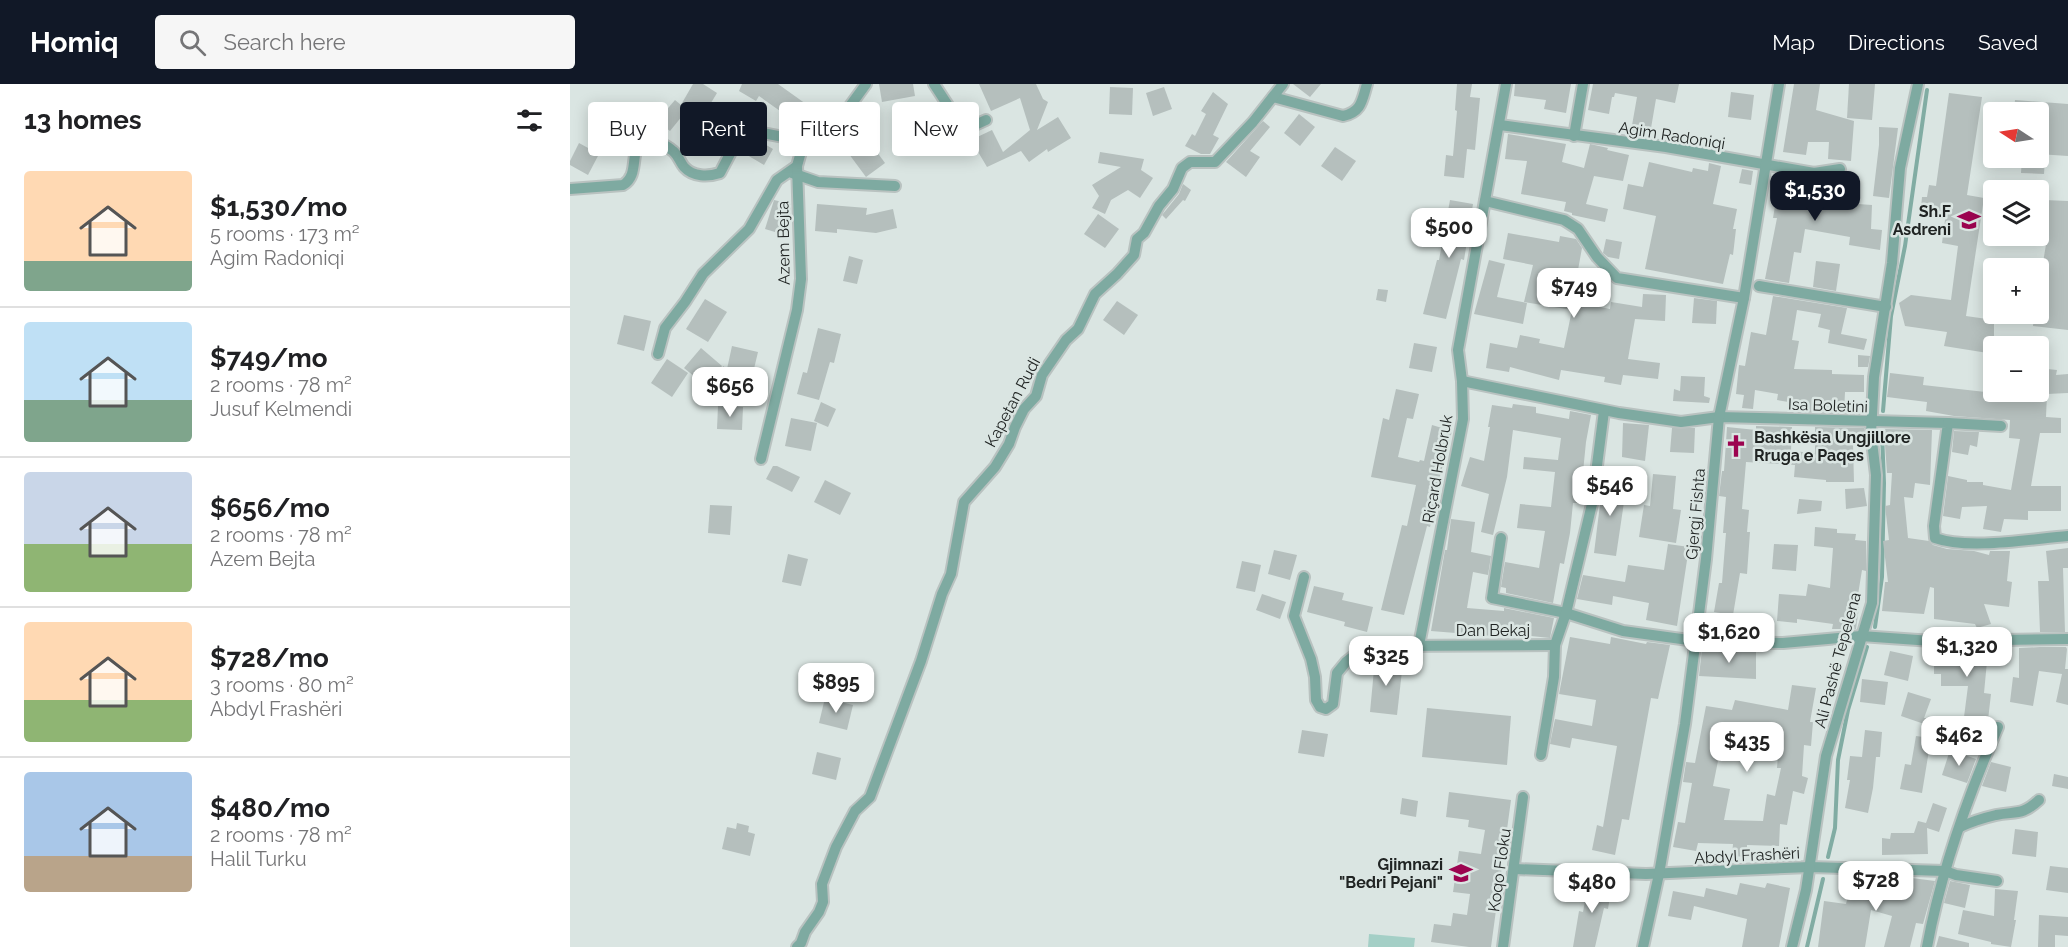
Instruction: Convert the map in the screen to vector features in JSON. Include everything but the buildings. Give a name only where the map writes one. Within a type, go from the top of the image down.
[{"type":"street","points":[[853,102],[866,84]]},
{"type":"street","points":[[934,84],[964,130],[986,120]]},
{"type":"street","name":"Kapetan Rudi","points":[[797,947],[823,902],[822,884],[836,848],[855,811],[870,797],[951,574],[964,502],[995,467],[1009,444],[1024,409],[1036,396],[1042,375],[1066,340],[1078,329],[1095,294],[1134,255],[1137,239],[1144,233],[1159,206],[1173,189],[1182,168],[1190,162],[1215,162],[1253,122],[1283,84]]},
{"type":"street","points":[[1273,97],[1344,116],[1353,114],[1360,107],[1367,84]]},
{"type":"street","name":"Riçard Holbruk","points":[[1419,645],[1463,419],[1458,350],[1506,84]]},
{"type":"street","points":[[1574,136],[1583,84]]},
{"type":"street","name":"Gjergj Fishta","points":[[1643,947],[1659,874],[1685,724],[1706,559],[1719,417],[1744,298],[1779,84]]},
{"type":"street","name":"Ali Pashë Tepelena","points":[[1792,947],[1810,867],[1826,756],[1872,603],[1876,475],[1871,433],[1874,377],[1886,307],[1900,168],[1918,84]]},
{"type":"street","name":"Agim Radoniqi","points":[[1500,125],[1666,147],[1814,173],[1840,169]]},
{"type":"street","points":[[570,189],[623,185],[629,182],[632,175],[634,148],[642,138],[650,139],[673,151],[684,167],[693,174],[713,176],[720,173],[741,134],[747,130],[779,136]]},
{"type":"street","name":"Azem Bejta","points":[[761,459],[784,364],[801,279],[794,171],[799,156]]},
{"type":"street","points":[[794,171],[818,182],[895,186]]},
{"type":"street","name":"Azem Bejta","points":[[658,354],[665,328],[704,274],[749,229],[777,180],[794,171]]},
{"type":"street","points":[[1485,201],[1564,220],[1578,229],[1617,278],[1744,298]]},
{"type":"street","points":[[1759,286],[1886,307]]},
{"type":"street","name":"Isa Boletini","points":[[1462,381],[1604,411],[1681,422],[1719,417],[2001,426]]},
{"type":"street","points":[[1540,755],[1554,677],[1555,645],[1566,613],[1592,504],[1604,411]]},
{"type":"street","points":[[1948,423],[1934,526],[1935,538],[1946,542],[1982,543],[2068,536]]},
{"type":"street","points":[[1501,538],[1492,598],[1566,613],[1623,631],[1696,641],[1783,643],[1861,636],[1932,641],[2068,639]]},
{"type":"street","name":"Dan Bekaj","points":[[1305,577],[1294,616],[1311,659],[1316,700],[1320,707],[1326,709],[1333,704],[1338,673],[1346,662],[1370,643],[1394,646],[1555,645]]},
{"type":"street","points":[[1927,947],[1945,871],[1959,827],[1981,765],[1998,727]]},
{"type":"street","name":"Koqo Floku","points":[[1503,947],[1523,797]]},
{"type":"street","points":[[1959,827],[1999,814],[2016,814],[2030,809],[2039,800]]},
{"type":"street","name":"Abdyl Frashëri","points":[[1515,868],[1659,874],[1810,867],[1945,871],[1956,875],[1997,881]]},
{"type":"green space","points":[[1369,934],[1415,938],[1414,947],[1368,947]]},
{"type":"waterway","points":[[1883,411],[1891,316],[1905,246],[1927,90]]},
{"type":"waterway","points":[[1875,627],[1882,577],[1884,483],[1882,433]]},
{"type":"waterway","points":[[1828,857],[1835,828],[1838,760],[1848,710],[1867,647]]},
{"type":"waterway","points":[[1807,947],[1823,879]]},
{"type":"place","name":"Sh.F Asdreni","points":[[1969,220]]},
{"type":"place","name":"Bashkësia Ungjillore Rruga e Paqes","points":[[1736,446]]},
{"type":"place","name":"Gjimnazi \"Bedri Pejani\"","points":[[1461,873]]}]
